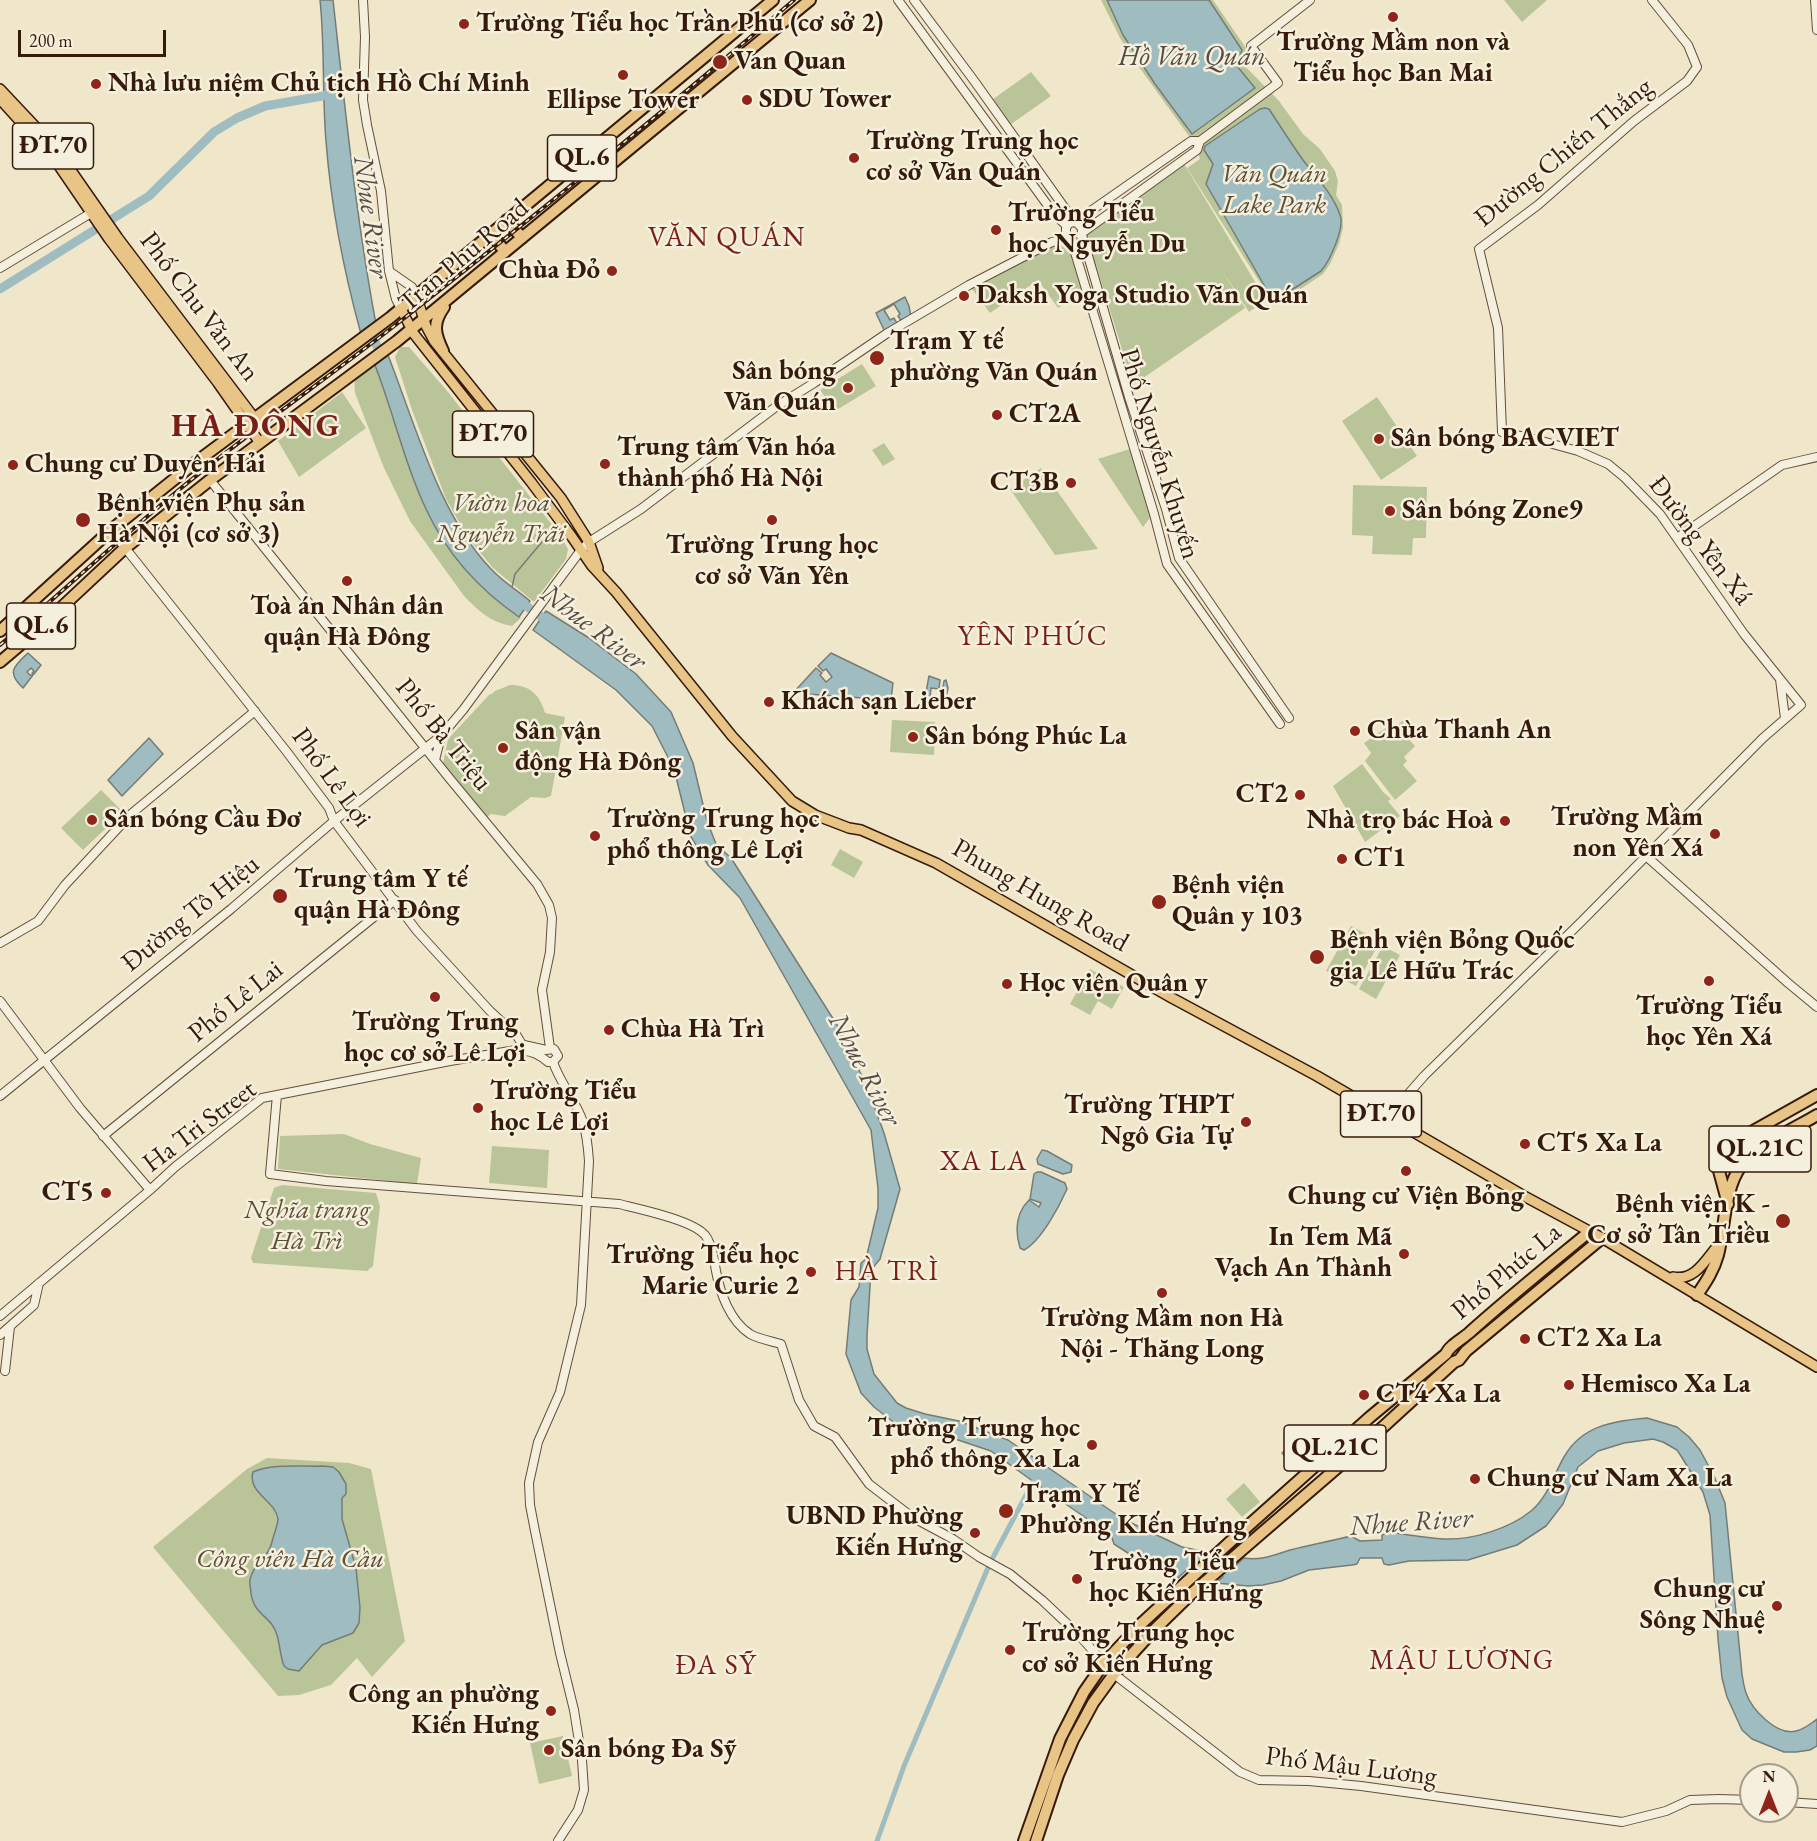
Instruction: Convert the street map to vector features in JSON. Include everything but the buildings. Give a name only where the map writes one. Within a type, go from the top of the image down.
[{"type":"highway","name":"Tran Phu Road","points":[[248,417],[391,317],[773,0]]},
{"type":"highway","name":"Tran Phu Road","points":[[264,440],[412,329],[810,0]]},
{"type":"highway","points":[[657,96],[673,113]]},
{"type":"highway","points":[[507,220],[522,237]]},
{"type":"highway","points":[[491,233],[505,252]]},
{"type":"highway","points":[[443,351],[437,338],[436,321],[447,299]]},
{"type":"highway","name":"QL.6","points":[[0,631],[111,530],[248,417]]},
{"type":"highway","name":"QL.6","points":[[0,662],[125,548],[264,440]]},
{"type":"highway","points":[[1697,1295],[1710,1277],[1718,1256],[1728,1204],[1716,1160],[1719,1152],[1817,1095]]},
{"type":"highway","name":"QL.21C","points":[[1728,1204],[1736,1175],[1741,1167],[1757,1152],[1817,1115]]},
{"type":"highway","points":[[1719,1152],[1722,1164],[1727,1170],[1741,1167]]},
{"type":"highway","name":"Phố Phúc La","points":[[1187,1589],[1245,1547],[1359,1449],[1508,1297],[1589,1232]]},
{"type":"highway","name":"Phố Phúc La","points":[[1187,1589],[1227,1546],[1370,1417],[1602,1238]]},
{"type":"highway","name":"QL.21C","points":[[1024,1841],[1060,1739],[1084,1692],[1104,1663],[1187,1589]]},
{"type":"highway","name":"QL.21C","points":[[1036,1841],[1065,1757],[1083,1719],[1114,1674],[1187,1589]]},
{"type":"main road","name":"ĐT.70","points":[[0,89],[48,140],[95,214]]},
{"type":"main road","name":"ĐT.70","points":[[0,99],[68,172]]},
{"type":"main road","name":"Phố Chu Văn An","points":[[95,214],[264,440]]},
{"type":"main road","name":"ĐT.70","points":[[416,296],[435,340],[527,456]]},
{"type":"main road","name":"ĐT.70","points":[[400,309],[412,329]]},
{"type":"main road","name":"Phung Hung Road","points":[[412,329],[550,507],[592,566],[732,736],[792,801],[815,815],[849,828],[861,830],[936,863],[1172,998],[1317,1076],[1665,1276]]},
{"type":"main road","name":"Phung Hung Road","points":[[527,456],[561,498],[589,542],[600,574]]},
{"type":"main road","points":[[517,464],[527,456]]},
{"type":"main road","points":[[550,507],[561,498]]},
{"type":"main road","points":[[1665,1276],[1683,1278],[1693,1275],[1720,1243]]},
{"type":"main road","name":"ĐT.70","points":[[1665,1276],[1817,1367]]},
{"type":"street","points":[[363,0],[365,37],[363,100],[381,191],[389,271],[400,309]]},
{"type":"street","points":[[898,0],[1066,228],[1066,234],[1070,238]]},
{"type":"street","points":[[914,0],[1082,227],[1082,234]]},
{"type":"street","points":[[581,550],[589,542],[641,509],[777,406],[886,334],[964,288],[1052,242],[1076,239],[1197,150],[1200,141],[1278,83],[1251,46],[1310,0]]},
{"type":"street","name":"Đường Chiến Thắng","points":[[1502,432],[1498,328],[1479,249],[1538,205],[1634,121],[1687,81],[1697,67],[1688,45],[1652,0]]},
{"type":"street","points":[[1815,0],[1817,30]]},
{"type":"street","points":[[954,75],[964,67]]},
{"type":"street","points":[[1052,242],[1070,223],[1077,222],[1191,141],[1200,141]]},
{"type":"street","points":[[0,268],[95,214]]},
{"type":"street","name":"Phố Nguyễn Khuyến","points":[[1082,234],[1179,558],[1289,718]]},
{"type":"street","name":"Phố Nguyễn Khuyến","points":[[1070,238],[1167,564],[1281,724]]},
{"type":"street","points":[[389,271],[412,287],[416,296]]},
{"type":"street","name":"Đường Yên Xá","points":[[1388,1118],[1424,1076],[1763,738],[1801,705],[1744,634],[1660,514],[1625,478],[1608,464],[1578,451],[1502,432]]},
{"type":"street","points":[[1677,538],[1782,465],[1817,457]]},
{"type":"street","name":"Phố Bà Triệu","points":[[210,480],[425,749],[532,877],[549,905],[552,918],[551,944],[542,990],[547,1052]]},
{"type":"street","name":"Phố Lê Lợi","points":[[111,530],[243,695],[329,808],[334,821],[417,931],[490,1011],[517,1036],[525,1048]]},
{"type":"street","name":"Đường Tô Hiệu","points":[[0,1096],[231,909],[334,821],[441,736],[464,710],[581,550]]},
{"type":"street","points":[[1779,677],[1785,718]]},
{"type":"street","points":[[0,943],[38,921],[65,885],[131,814],[255,711]]},
{"type":"street","points":[[435,760],[441,736]]},
{"type":"street","points":[[1646,856],[1770,968],[1817,1007]]},
{"type":"street","name":"Phố Lê Lai","points":[[103,1136],[395,900]]},
{"type":"street","points":[[0,1001],[103,1136],[150,1190]]},
{"type":"street","points":[[525,1048],[547,1052],[554,1049],[558,1054],[553,1062]]},
{"type":"street","name":"Ha Tri Street","points":[[0,1316],[204,1143],[262,1098],[450,1060],[525,1048]]},
{"type":"street","points":[[547,1052],[548,1062],[553,1062]]},
{"type":"street","points":[[553,1062],[558,1077],[583,1121],[588,1141],[588,1202],[581,1305],[560,1392],[538,1442],[530,1483],[530,1505],[574,1710],[582,1760],[584,1790],[578,1810],[558,1841]]},
{"type":"street","points":[[277,1095],[270,1174],[326,1181],[588,1202]]},
{"type":"street","name":"Phố Mậu Lương","points":[[588,1202],[619,1204],[653,1213],[695,1228],[705,1235],[710,1245],[723,1298],[735,1320],[749,1334],[781,1344],[800,1400],[814,1426],[835,1437],[869,1484],[912,1517],[1010,1574],[1049,1606],[1114,1674],[1240,1772],[1259,1780],[1309,1781],[1361,1786],[1622,1822],[1666,1811],[1690,1800],[1739,1800]]},
{"type":"street","name":"Ha Tri Street","points":[[0,1335],[34,1305],[39,1283]]},
{"type":"street","points":[[5,1371],[10,1327]]},
{"type":"street","points":[[1799,1803],[1817,1804]]},
{"type":"green space","name":"Văn Quán Lake Park","points":[[1101,0],[1213,0],[1246,48],[1243,64],[1279,101],[1303,134],[1320,149],[1335,171],[1338,181],[1336,195],[1342,205],[1343,228],[1339,244],[1323,274],[1275,306],[1187,168],[1200,159],[1198,146],[1134,60]]},
{"type":"green space","points":[[1504,0],[1547,0],[1522,22]]},
{"type":"green space","points":[[1031,72],[1051,96],[1007,127],[989,102]]},
{"type":"green space","points":[[1183,162],[1266,300],[1249,312],[1221,269],[1245,308],[1133,385],[1096,265],[1093,267],[1083,235]]},
{"type":"green space","points":[[1067,239],[1086,290],[1058,308],[1038,280],[990,313],[969,285]]},
{"type":"green space","name":"Vườn hoa Nguyễn Trãi","points":[[400,347],[409,347],[448,392],[560,535],[568,549],[566,559],[534,602],[493,568],[468,538],[446,499],[412,410],[395,357]]},
{"type":"green space","points":[[375,364],[417,486],[434,524],[442,538],[472,576],[521,618],[512,626],[486,616],[464,596],[410,521],[384,468],[355,393],[355,381],[358,374]]},
{"type":"green space","name":"Sân bóng Văn Quán","points":[[862,364],[876,386],[835,411],[820,390]]},
{"type":"green space","points":[[342,392],[366,428],[299,477],[278,441]]},
{"type":"green space","name":"Sân bóng BACVIET","points":[[1377,397],[1417,456],[1381,480],[1342,421]]},
{"type":"green space","points":[[884,443],[895,459],[883,466],[872,450]]},
{"type":"green space","points":[[1133,448],[1153,514],[1143,527],[1098,459]]},
{"type":"green space","points":[[1041,468],[1098,549],[1055,555],[1010,489]]},
{"type":"green space","name":"Sân bóng Zone9","points":[[1353,485],[1427,487],[1426,538],[1413,538],[1412,555],[1372,554],[1373,536],[1352,535]]},
{"type":"green space","name":"Sân vận động Hà Đông","points":[[510,685],[517,685],[533,692],[545,713],[565,717],[551,796],[531,797],[505,816],[491,814],[487,817],[443,764],[448,739],[490,694]]},
{"type":"green space","points":[[1405,718],[1413,724],[1406,736],[1415,746],[1404,757],[1407,761],[1403,765],[1417,781],[1395,800],[1365,761],[1371,753],[1364,743],[1393,723],[1398,725]]},
{"type":"green space","name":"Sân bóng Phúc La","points":[[892,720],[935,722],[934,755],[890,752]]},
{"type":"green space","points":[[1362,764],[1391,799],[1388,801],[1400,816],[1365,842],[1333,786]]},
{"type":"green space","name":"Sân bóng Cầu Đơ","points":[[101,790],[123,812],[83,850],[61,828]]},
{"type":"green space","points":[[840,849],[863,862],[854,878],[831,865]]},
{"type":"green space","points":[[1351,926],[1380,941],[1356,986],[1326,971]]},
{"type":"green space","points":[[1383,946],[1400,955],[1376,999],[1359,989]]},
{"type":"green space","points":[[1090,969],[1124,987],[1112,1009],[1098,1001],[1090,1015],[1070,1004]]},
{"type":"green space","points":[[344,1134],[370,1144],[421,1158],[417,1184],[278,1169],[280,1136]]},
{"type":"green space","points":[[492,1146],[549,1150],[547,1188],[489,1183]]},
{"type":"green space","name":"Nghĩa trang Hà Trì","points":[[282,1185],[376,1193],[380,1206],[373,1266],[367,1271],[253,1263],[251,1258],[274,1188]]},
{"type":"green space","name":"Công viên Hà Cầu","points":[[267,1458],[349,1463],[371,1469],[405,1641],[372,1677],[357,1658],[331,1685],[299,1695],[278,1696],[153,1547],[247,1469]]},
{"type":"green space","points":[[1244,1483],[1260,1502],[1242,1517],[1226,1499]]},
{"type":"green space","points":[[563,1736],[572,1776],[539,1784],[530,1743]]},
{"type":"water","points":[[320,0],[333,0],[357,203],[376,324],[361,334],[344,263],[328,166]]},
{"type":"water","name":"Hồ Văn Quán","points":[[1107,0],[1209,0],[1242,50],[1237,66],[1255,88],[1192,134],[1123,35]]},
{"type":"water","name":"Hồ Văn Quán","points":[[1260,109],[1269,109],[1303,160],[1329,193],[1341,220],[1336,244],[1321,271],[1276,300],[1272,299],[1206,184],[1213,164],[1204,150],[1205,146]]},
{"type":"water","points":[[905,297],[911,317],[902,322],[894,304],[884,310],[890,320],[894,318],[898,325],[885,332],[876,313]]},
{"type":"water","points":[[386,350],[429,465],[456,521],[472,547],[491,569],[530,601],[519,617],[491,595],[466,570],[444,542],[427,511],[373,360]]},
{"type":"water","points":[[546,611],[589,638],[636,674],[671,712],[693,763],[707,821],[716,844],[731,858],[839,1028],[868,1089],[884,1133],[900,1189],[880,1259],[871,1270],[867,1349],[874,1374],[897,1403],[906,1408],[959,1421],[1008,1440],[1123,1519],[1182,1547],[1206,1552],[1178,1578],[1145,1564],[1114,1544],[1111,1535],[991,1451],[952,1438],[901,1428],[874,1407],[861,1393],[846,1354],[851,1300],[859,1287],[861,1263],[866,1259],[878,1208],[871,1130],[740,898],[708,865],[691,837],[674,769],[652,726],[616,690],[533,630]]},
{"type":"water","points":[[28,653],[41,665],[34,674],[31,668],[27,672],[33,675],[23,688],[13,673]]},
{"type":"water","points":[[831,653],[893,683],[891,700],[793,693],[816,668],[822,673],[820,675],[826,682],[832,677],[826,669],[823,671],[818,666]]},
{"type":"water","points":[[929,676],[940,680],[939,689],[931,688],[930,698],[941,700],[946,680],[948,688],[944,707],[924,703]]},
{"type":"water","points":[[149,738],[163,754],[122,796],[108,780]]},
{"type":"water","points":[[1042,1150],[1072,1165],[1071,1172],[1063,1174],[1038,1164],[1037,1159]]},
{"type":"water","points":[[1037,1172],[1065,1183],[1067,1189],[1043,1231],[1024,1250],[1020,1248],[1018,1242],[1019,1216],[1029,1200],[1039,1207],[1041,1203],[1030,1199],[1034,1174]]},
{"type":"water","points":[[1647,1418],[1677,1427],[1689,1437],[1700,1450],[1714,1476],[1725,1503],[1742,1674],[1746,1693],[1759,1714],[1781,1730],[1796,1731],[1817,1719],[1817,1746],[1810,1750],[1784,1752],[1752,1739],[1742,1730],[1727,1697],[1722,1678],[1710,1515],[1703,1492],[1677,1450],[1653,1439],[1624,1443],[1598,1451],[1578,1467],[1563,1504],[1546,1526],[1517,1545],[1468,1560],[1409,1561],[1389,1565],[1384,1564],[1382,1558],[1360,1558],[1357,1564],[1309,1570],[1263,1585],[1216,1583],[1244,1558],[1267,1557],[1351,1536],[1360,1541],[1382,1540],[1382,1535],[1390,1532],[1456,1539],[1501,1528],[1522,1517],[1537,1505],[1546,1493],[1571,1446],[1589,1431],[1611,1423]]},
{"type":"water","points":[[1291,1445],[1305,1460],[1296,1468],[1282,1453]]},
{"type":"water","points":[[278,1466],[333,1467],[346,1484],[346,1494],[342,1498],[342,1519],[356,1568],[360,1608],[359,1623],[353,1633],[322,1645],[299,1671],[284,1666],[275,1629],[256,1607],[251,1593],[251,1576],[270,1548],[278,1519],[272,1507],[254,1486],[252,1479],[253,1472],[261,1469]]},
{"type":"waterway","points":[[0,289],[149,196],[214,132],[237,118],[265,106],[334,94]]},
{"type":"waterway","name":"Nhue River","points":[[369,325],[382,360]]},
{"type":"waterway","points":[[512,587],[515,574],[552,530]]},
{"type":"waterway","name":"Nhue River","points":[[516,599],[552,624]]},
{"type":"waterway","points":[[877,1841],[904,1766],[990,1563],[1033,1482]]},
{"type":"waterway","name":"Nhue River","points":[[1185,1558],[1230,1574],[1237,1574]]},
{"type":"railway","points":[[0,645],[175,493],[509,236],[794,0]]},
{"type":"place","name":"Trường Mầm non và Tiểu học Ban Mai","points":[[1393,17]]},
{"type":"place","name":"Trường Tiểu học Trần Phú (cơ sở 2)","points":[[464,24]]},
{"type":"place","name":"Van Quan","points":[[720,62]]},
{"type":"place","name":"Ellipse Tower","points":[[623,75]]},
{"type":"place","name":"Nhà lưu niệm Chủ tịch Hồ Chí Minh","points":[[96,84]]},
{"type":"place","name":"SDU Tower","points":[[747,100]]},
{"type":"place","name":"Trường Trung học cơ sở Văn Quán","points":[[854,158]]},
{"type":"place","name":"Trường Tiểu học Nguyễn Du","points":[[996,230]]},
{"type":"place","name":"Chùa Đỏ","points":[[612,271]]},
{"type":"place","name":"Daksh Yoga Studio Văn Quán","points":[[964,296]]},
{"type":"place","name":"Trạm Y tế phường Văn Quán","points":[[877,358]]},
{"type":"place","name":"Sân bóng Văn Quán","points":[[848,388]]},
{"type":"place","name":"CT2A","points":[[997,415]]},
{"type":"place","name":"Sân bóng BACVIET","points":[[1379,439]]},
{"type":"place","name":"Trung tâm Văn hóa thành phố Hà Nội","points":[[605,464]]},
{"type":"place","name":"Chung cư Duyên Hải","points":[[13,465]]},
{"type":"place","name":"CT3B","points":[[1071,483]]},
{"type":"place","name":"Sân bóng Zone9","points":[[1390,511]]},
{"type":"place","name":"Bệnh viện Phụ sản Hà Nội (cơ sở 3)","points":[[83,520]]},
{"type":"place","name":"Trường Trung học cơ sở Văn Yên","points":[[772,520]]},
{"type":"place","name":"Toà án Nhân dân quận Hà Đông","points":[[347,581]]},
{"type":"place","name":"Khách sạn Lieber","points":[[769,702]]},
{"type":"place","name":"Chùa Thanh An","points":[[1355,731]]},
{"type":"place","name":"Sân bóng Phúc La","points":[[913,737]]},
{"type":"place","name":"Sân vận động Hà Đông","points":[[503,748]]},
{"type":"place","name":"CT2","points":[[1300,795]]},
{"type":"place","name":"Sân bóng Cầu Đơ","points":[[92,820]]},
{"type":"place","name":"Nhà trọ bác Hoà","points":[[1505,821]]},
{"type":"place","name":"Trường Mầm non Yên Xá","points":[[1715,834]]},
{"type":"place","name":"Trường Trung học phổ thông Lê Lợi","points":[[595,836]]},
{"type":"place","name":"CT1","points":[[1342,859]]},
{"type":"place","name":"Trung tâm Y tế quận Hà Đông","points":[[280,896]]},
{"type":"place","name":"Bệnh viện Quân y 103","points":[[1159,902]]},
{"type":"place","name":"Bệnh viện Bỏng Quốc gia Lê Hữu Trác","points":[[1317,957]]},
{"type":"place","name":"Trường Tiểu học Yên Xá","points":[[1709,981]]},
{"type":"place","name":"Học viện Quân y","points":[[1007,984]]},
{"type":"place","name":"Trường Trung học cơ sở Lê Lợi","points":[[435,997]]},
{"type":"place","name":"Chùa Hà Trì","points":[[609,1030]]},
{"type":"place","name":"Trường Tiểu học Lê Lợi","points":[[478,1108]]},
{"type":"place","name":"Trường THPT Ngô Gia Tự","points":[[1246,1122]]},
{"type":"place","name":"CT5 Xa La","points":[[1525,1144]]},
{"type":"place","name":"Chung cư Viện Bỏng","points":[[1406,1171]]},
{"type":"place","name":"CT5","points":[[106,1193]]},
{"type":"place","name":"Bệnh viện K - Cơ sở Tân Triều","points":[[1783,1221]]},
{"type":"place","name":"In Tem Mã Vạch An Thành","points":[[1404,1254]]},
{"type":"place","name":"Trường Tiểu học Marie Curie 2","points":[[811,1272]]},
{"type":"place","name":"Trường Mầm non Hà Nội - Thăng Long","points":[[1162,1293]]},
{"type":"place","name":"CT2 Xa La","points":[[1525,1339]]},
{"type":"place","name":"Hemisco Xa La","points":[[1569,1385]]},
{"type":"place","name":"CT4 Xa La","points":[[1364,1395]]},
{"type":"place","name":"Trường Trung học phổ thông Xa La","points":[[1092,1445]]},
{"type":"place","name":"Chung cư Nam Xa La","points":[[1475,1479]]},
{"type":"place","name":"Trạm Y Tế Phường KIến Hưng","points":[[1006,1511]]},
{"type":"place","name":"UBND Phường Kiến Hưng","points":[[975,1533]]},
{"type":"place","name":"Trường Tiểu học Kiến Hưng","points":[[1077,1579]]},
{"type":"place","name":"Chung cư Sông Nhuệ","points":[[1777,1606]]},
{"type":"place","name":"Trường Trung học cơ sở Kiến Hưng","points":[[1010,1650]]},
{"type":"place","name":"Công an phường Kiến Hưng","points":[[551,1711]]},
{"type":"place","name":"Sân bóng Đa Sỹ","points":[[549,1750]]},
{"type":"district","name":"VĂN QUÁN","points":[[727,238]]},
{"type":"district","name":"HÀ ĐÔNG","points":[[256,427]]},
{"type":"district","name":"YÊN PHÚC","points":[[1033,637]]},
{"type":"district","name":"XA LA","points":[[984,1162]]},
{"type":"district","name":"HÀ TRÌ","points":[[887,1272]]},
{"type":"district","name":"MẬU LƯƠNG","points":[[1462,1661]]},
{"type":"district","name":"ĐA SỸ","points":[[716,1666]]}]
